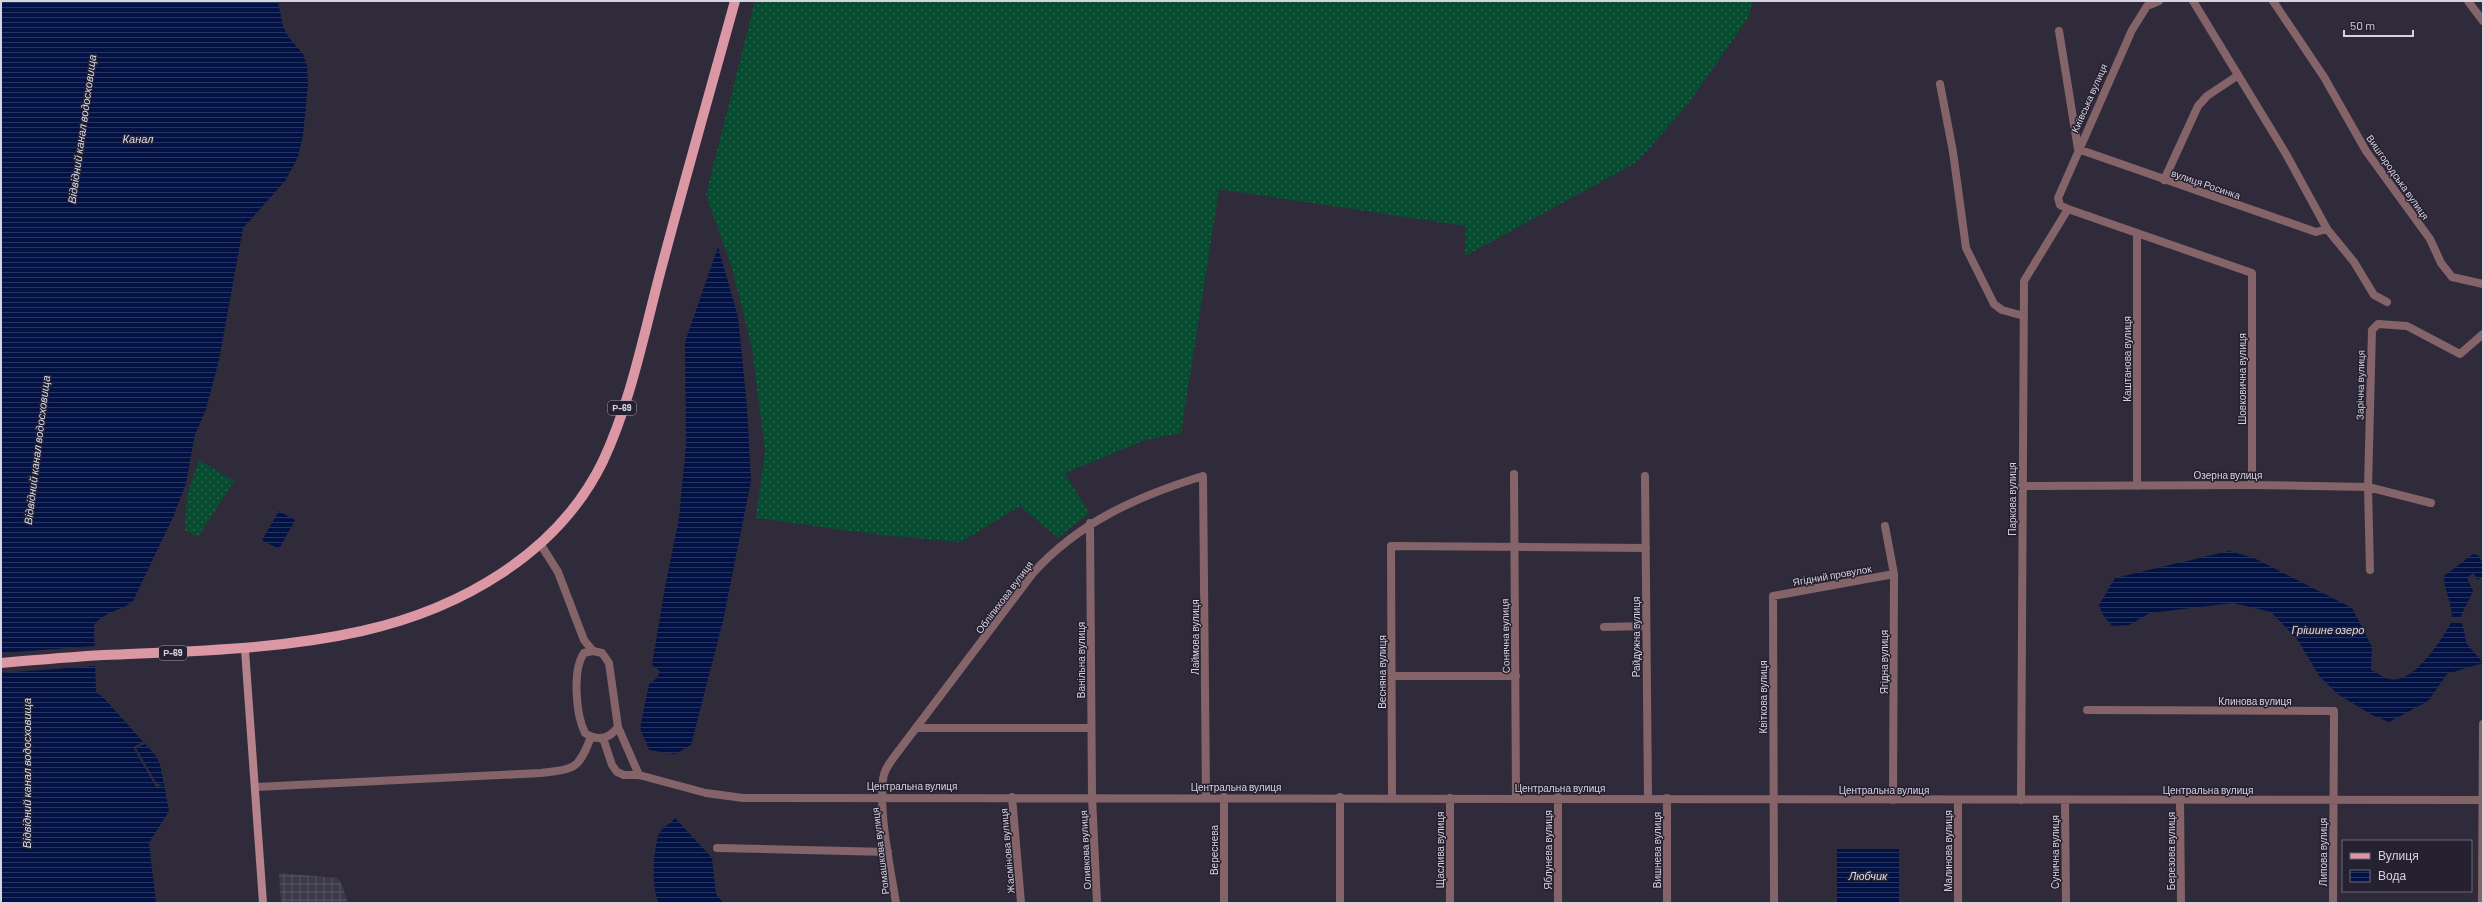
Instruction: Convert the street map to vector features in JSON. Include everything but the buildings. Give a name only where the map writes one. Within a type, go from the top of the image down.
[{"type":"main road","name":"Р-69","points":[[1,663],[101,656],[245,650],[360,632],[406,619],[442,606],[480,587],[541,545],[569,514],[588,486],[602,462],[614,432],[637,360],[735,1]]},
{"type":"street","name":"Київська вулиця","points":[[2068,209],[2060,205],[2058,198],[2078,149],[2132,30],[2147,6],[2159,1]]},
{"type":"street","points":[[2193,1],[2237,76],[2286,154],[2327,229],[2354,262],[2374,295],[2387,302]]},
{"type":"street","name":"Вишгородська вулиця","points":[[2273,1],[2324,78],[2366,151],[2430,239],[2448,272],[2452,277],[2483,284]]},
{"type":"street","points":[[2468,1],[2483,21]]},
{"type":"street","points":[[2059,31],[2078,149]]},
{"type":"street","points":[[2164,180],[2198,106],[2207,96],[2237,76]]},
{"type":"street","points":[[1940,84],[1953,152],[1966,248],[1994,304],[2002,310],[2024,316]]},
{"type":"street","name":"вулиця Росинка","points":[[2078,149],[2316,232],[2327,229]]},
{"type":"street","points":[[2068,209],[2137,233]]},
{"type":"street","name":"Паркова вулиця","points":[[2021,800],[2024,281],[2068,209]]},
{"type":"street","name":"Шовковична вулиця","points":[[2137,233],[2252,273],[2252,484]]},
{"type":"street","name":"Каштанова вулиця","points":[[2137,233],[2137,486]]},
{"type":"street","name":"Зарічна вулиця","points":[[2370,570],[2368,487],[2372,330],[2378,324],[2407,326],[2460,354],[2483,334]]},
{"type":"street","name":"Сонячна вулиця","points":[[1514,474],[1516,798]]},
{"type":"street","name":"Обліпихова вулиця","points":[[883,796],[886,768],[1033,573],[1051,553],[1090,523],[1146,497],[1203,476]]},
{"type":"street","name":"Лаймова вулиця","points":[[1203,476],[1206,797]]},
{"type":"street","name":"Райдужна вулиця","points":[[1645,476],[1648,798]]},
{"type":"street","name":"Озерна вулиця","points":[[2022,486],[2252,484],[2368,487],[2432,503]]},
{"type":"street","name":"Ванільна вулиця","points":[[1090,523],[1092,797]]},
{"type":"street","name":"Ягідна вулиця","points":[[1885,526],[1894,574],[1893,800]]},
{"type":"street","points":[[541,545],[558,572],[584,640],[593,651]]},
{"type":"street","name":"Весняна вулиця","points":[[1392,798],[1391,546],[1514,547]]},
{"type":"street","points":[[1514,547],[1646,548]]},
{"type":"street","name":"Ягідний провулок","points":[[1773,596],[1894,574]]},
{"type":"street","name":"Квіткова вулиця","points":[[1773,596],[1774,903]]},
{"type":"street","points":[[1604,627],[1646,626]]},
{"type":"street","points":[[584,640],[584,653],[577,668],[579,712],[585,734],[591,737],[608,737],[618,727]]},
{"type":"street","points":[[245,650],[256,787],[263,903]]},
{"type":"street","points":[[584,653],[593,651],[602,653],[609,663],[618,727],[639,775]]},
{"type":"street","points":[[1392,676],[1516,676]]},
{"type":"street","name":"Клинова вулиця","points":[[2087,710],[2334,711],[2332,800]]},
{"type":"street","points":[[2482,903],[2483,724]]},
{"type":"street","points":[[917,728],[1091,728]]},
{"type":"street","points":[[256,787],[571,770],[580,762],[591,737]]},
{"type":"street","name":"Центральна вулиця","points":[[603,738],[612,765],[617,772],[624,775],[639,775],[706,793],[743,798],[883,796],[1392,798],[1558,797],[2065,801],[2180,799],[2483,800]]},
{"type":"street","name":"Ромашкова вулиця","points":[[883,796],[888,852],[896,903]]},
{"type":"street","name":"Жасмінова вулиця","points":[[1012,797],[1021,903]]},
{"type":"street","name":"Оливкова вулиця","points":[[1092,797],[1097,903]]},
{"type":"street","name":"Вереснева","points":[[1224,797],[1224,903]]},
{"type":"street","points":[[1340,797],[1340,903]]},
{"type":"street","name":"Яблунева вулиця","points":[[1558,797],[1558,903]]},
{"type":"street","name":"Щаслива вулиця","points":[[1450,798],[1450,903]]},
{"type":"street","name":"Вишнева вулиця","points":[[1667,798],[1667,903]]},
{"type":"street","name":"Березова вулиця","points":[[2180,799],[2181,903]]},
{"type":"street","name":"Малинова вулиця","points":[[1958,800],[1958,903]]},
{"type":"street","name":"Липова вулиця","points":[[2332,800],[2333,903]]},
{"type":"street","name":"Сунична вулиця","points":[[2065,801],[2066,903]]},
{"type":"street","points":[[717,848],[888,852]]},
{"type":"shaded area","points":[[279,873],[337,878],[342,885],[348,903],[281,903]]},
{"type":"green space","points":[[755,1],[1753,1],[1748,18],[1688,104],[1637,162],[1465,256],[1466,226],[1219,189],[1181,433],[1145,440],[1065,473],[1089,513],[1058,538],[1020,506],[961,542],[881,535],[756,518],[765,451],[752,348],[733,271],[706,195]]},
{"type":"green space","points":[[199,460],[234,481],[198,537],[185,530],[187,495]]},
{"type":"water","name":"Канал","points":[[1,1],[278,1],[283,27],[290,39],[303,54],[307,66],[308,85],[303,135],[298,157],[285,181],[243,228],[219,360],[206,409],[195,435],[186,483],[174,515],[133,601],[102,617],[94,625],[96,693],[102,696],[156,756],[160,764],[169,811],[149,843],[156,903],[1,903]]},
{"type":"water","points":[[718,247],[738,317],[747,406],[751,481],[723,621],[691,745],[675,754],[649,750],[640,728],[649,684],[657,678],[660,671],[652,665],[665,587],[679,518],[686,445],[685,342]]},
{"type":"water","points":[[279,511],[295,520],[279,549],[262,540]]},
{"type":"water","name":"Грішине озеро","points":[[2229,551],[2254,558],[2352,608],[2372,647],[2371,670],[2385,678],[2399,679],[2408,675],[2417,668],[2434,649],[2451,623],[2462,623],[2467,644],[2483,663],[2447,674],[2428,701],[2389,722],[2372,715],[2339,695],[2320,677],[2297,639],[2271,612],[2233,603],[2150,613],[2129,625],[2112,626],[2103,615],[2099,605],[2115,578]]},
{"type":"water","points":[[2473,554],[2478,555],[2483,564],[2483,576],[2478,580],[2473,573],[2467,578],[2473,591],[2460,618],[2452,618],[2444,576]]},
{"type":"water","points":[[675,818],[712,858],[716,894],[723,903],[659,903],[656,897],[654,879],[655,849],[660,832]]},
{"type":"water","name":"Любчик","points":[[1837,849],[1899,849],[1899,903],[1837,903]]},
{"type":"pier","points":[[95,646],[96,666],[1,673],[1,653]]},
{"type":"pier","points":[[143,742],[145,744],[136,748],[157,784],[164,785],[156,787],[133,747]]},
{"type":"water label","name":"Відвідний канал водосховища","points":[[82,129]]},
{"type":"water label","name":"Відвідний канал водосховища","points":[[37,450]]},
{"type":"water label","name":"Відвідний канал водосховища","points":[[27,773]]}]
